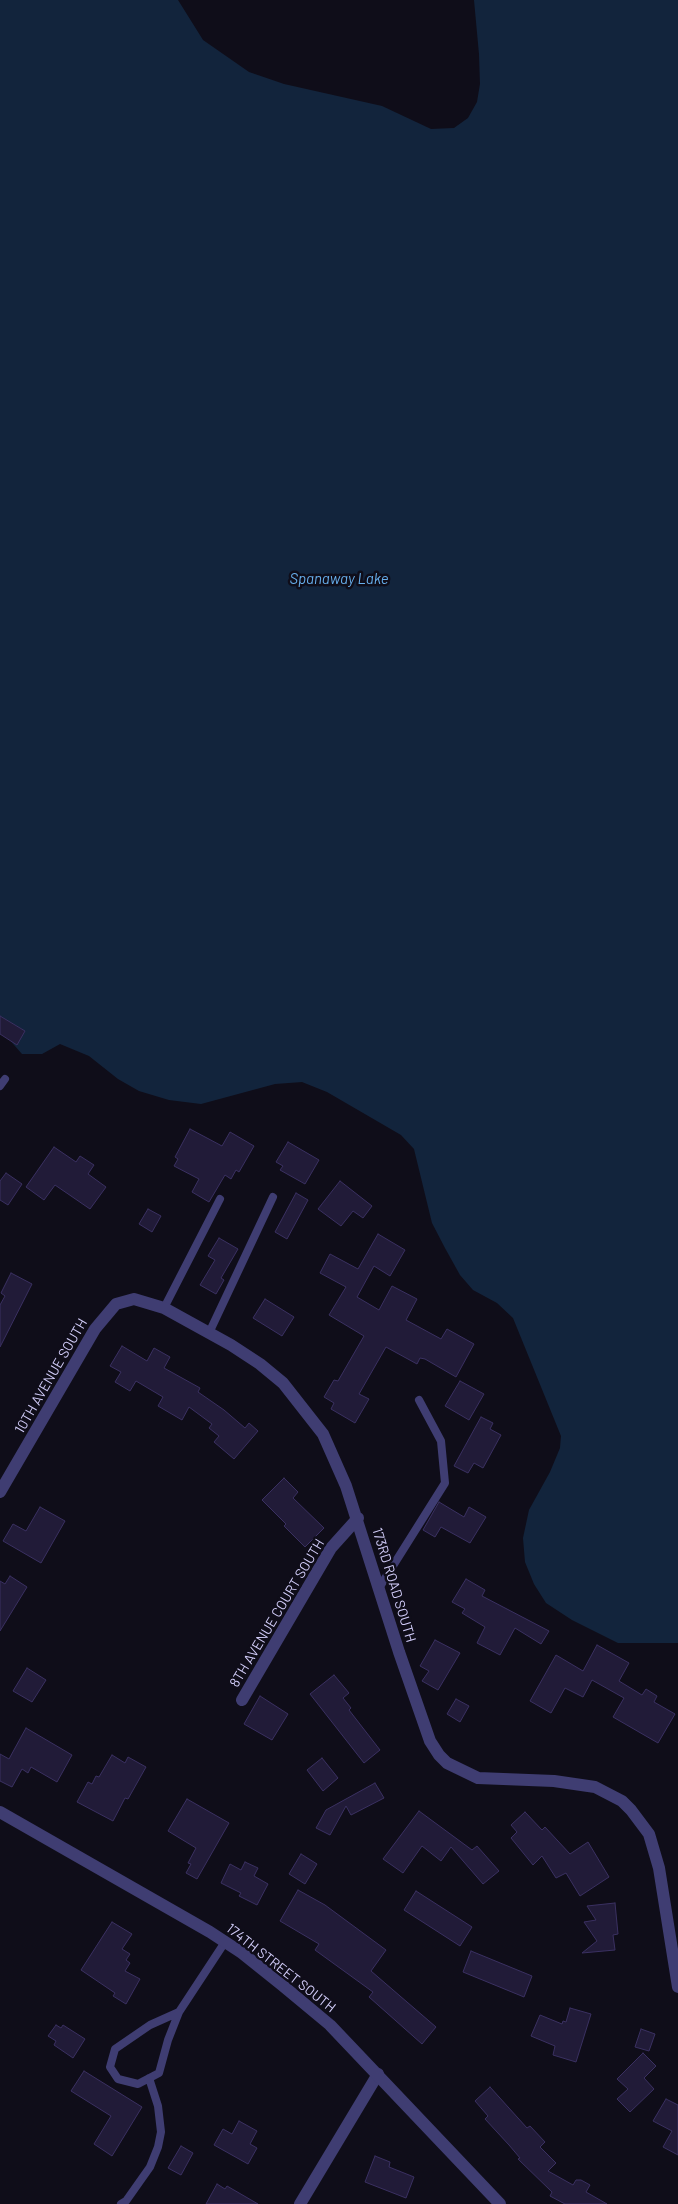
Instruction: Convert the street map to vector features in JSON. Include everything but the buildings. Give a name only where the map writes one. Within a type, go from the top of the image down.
[{"type":"street","name":"173RD ROAD SOUTH","points":[[116,1304],[134,1300],[164,1308],[231,1345],[260,1364],[283,1383],[302,1405],[323,1434],[346,1486],[358,1518],[399,1652],[430,1741],[447,1763],[478,1778],[554,1781],[595,1787],[622,1801],[649,1834],[652,1843],[659,1868],[678,1987]]},
{"type":"street","name":"10TH AVENUE SOUTH","points":[[0,1492],[95,1329],[116,1304]]},
{"type":"street","name":"8TH AVENUE COURT SOUTH","points":[[242,1700],[331,1548],[358,1518]]},
{"type":"street","name":"174TH STREET SOUTH","points":[[0,1812],[225,1942],[282,1985],[330,2025],[500,2204]]},
{"type":"street","points":[[300,2204],[378,2074]]},
{"type":"lane","points":[[0,1086],[6,1079]]},
{"type":"lane","points":[[209,1333],[273,1197]]},
{"type":"lane","points":[[164,1308],[220,1199]]},
{"type":"lane","points":[[379,1588],[445,1482],[441,1441],[419,1400]]},
{"type":"lane","points":[[179,2012],[150,2025],[115,2049],[110,2067],[118,2080],[138,2084],[159,2073],[168,2040],[179,2012],[225,1942]]},
{"type":"lane","points":[[121,2204],[126,2201],[150,2167],[158,2147],[161,2132],[158,2106],[149,2078]]},
{"type":"water","name":"Spanaway Lake","points":[[0,0],[178,0],[203,40],[249,72],[284,84],[382,106],[431,129],[454,128],[468,118],[477,102],[480,84],[474,0],[678,0],[678,1643],[618,1643],[572,1620],[546,1603],[534,1584],[525,1562],[523,1538],[529,1510],[550,1472],[560,1448],[561,1436],[513,1318],[497,1303],[473,1290],[460,1275],[445,1248],[432,1223],[414,1149],[401,1135],[327,1092],[302,1082],[275,1084],[201,1104],[169,1100],[139,1091],[118,1079],[89,1056],[60,1044],[42,1054],[22,1054],[0,1029]]}]
